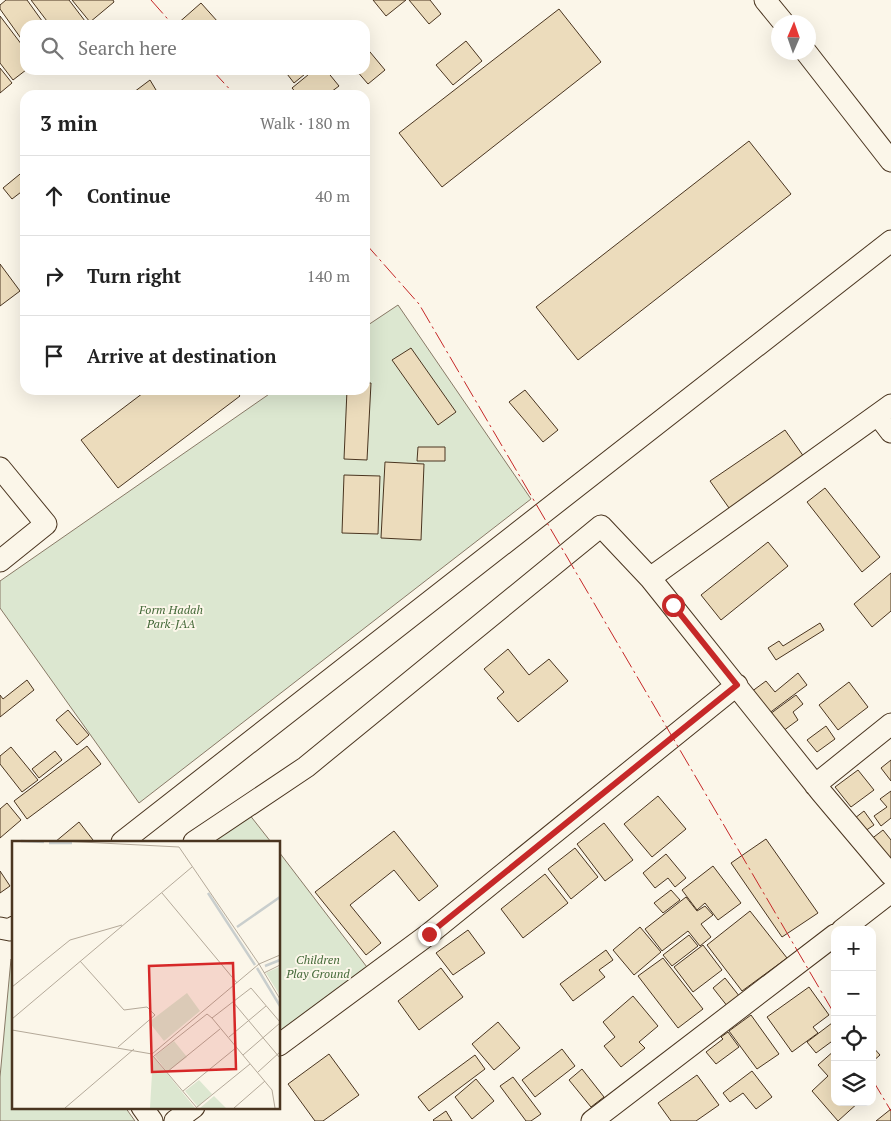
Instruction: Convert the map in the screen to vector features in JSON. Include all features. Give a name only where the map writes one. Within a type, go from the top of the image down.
[{"type":"street","points":[[765,0],[777,15]]},
{"type":"street","points":[[812,60],[891,161]]},
{"type":"street","points":[[123,841],[891,241]]},
{"type":"street","points":[[650,578],[885,410],[891,432]]},
{"type":"street","points":[[0,468],[46,524],[0,562]]},
{"type":"street","points":[[195,841],[306,767],[601,526],[650,578],[815,785],[891,875]]},
{"type":"street","points":[[280,1044],[429,934],[737,685]]},
{"type":"street","points":[[815,785],[891,724]]},
{"type":"street","points":[[847,926],[891,892]]},
{"type":"street","points":[[592,1121],[831,938]]},
{"type":"street","points":[[143,1108],[152,1121]]},
{"type":"street","points":[[175,1121],[193,1108]]},
{"type":"green space","name":"Form Hadah Park-JAA","points":[[398,305],[531,499],[139,803],[0,608],[0,581],[268,395],[370,395],[370,324]]},
{"type":"green space","points":[[245,809],[270,841],[200,841]]},
{"type":"green space","name":"Children Play Ground","points":[[280,853],[373,975],[280,1043]]},
{"type":"green space","points":[[11,959],[12,1108],[126,1108],[135,1121],[0,1121],[0,1077]]},
{"type":"building","points":[[6,0],[27,0],[41,20],[20,20],[20,37],[0,9],[0,5]]},
{"type":"building","points":[[31,0],[69,0],[84,20],[46,20]]},
{"type":"building","points":[[72,0],[113,0],[114,2],[92,20],[88,20]]},
{"type":"building","points":[[373,0],[406,0],[386,16]]},
{"type":"building","points":[[409,0],[430,0],[441,14],[429,24]]},
{"type":"building","points":[[201,3],[216,20],[182,20]]},
{"type":"building","points":[[559,9],[601,62],[442,187],[399,133]]},
{"type":"building","points":[[0,16],[20,42],[20,75],[13,80],[0,63]]},
{"type":"building","points":[[466,41],[482,61],[453,85],[436,65]]},
{"type":"building","points":[[370,52],[385,70],[368,84],[360,75],[370,75]]},
{"type":"building","points":[[0,68],[12,83],[0,93]]},
{"type":"building","points":[[288,75],[304,75],[294,83]]},
{"type":"building","points":[[308,75],[330,75],[339,86],[334,90],[294,90],[292,88]]},
{"type":"building","points":[[150,80],[156,90],[137,90]]},
{"type":"building","points":[[749,141],[791,194],[578,360],[536,307]]},
{"type":"building","points":[[20,174],[20,193],[12,199],[3,188]]},
{"type":"building","points":[[0,264],[20,291],[0,306]]},
{"type":"building","points":[[411,348],[456,412],[438,425],[392,360]]},
{"type":"building","points":[[371,383],[367,460],[344,459],[347,395],[370,395]]},
{"type":"building","points":[[525,390],[558,430],[543,442],[509,402]]},
{"type":"building","points":[[140,395],[240,396],[118,488],[81,440]]},
{"type":"building","points":[[785,430],[809,464],[734,515],[710,481]]},
{"type":"building","points":[[418,447],[445,447],[445,461],[417,461]]},
{"type":"building","points":[[385,462],[424,464],[421,540],[381,538]]},
{"type":"building","points":[[344,475],[380,476],[378,534],[342,533]]},
{"type":"building","points":[[825,488],[880,557],[862,572],[807,502]]},
{"type":"building","points":[[768,542],[788,566],[721,620],[701,595]]},
{"type":"building","points":[[891,573],[891,611],[872,627],[854,604]]},
{"type":"building","points":[[820,623],[824,630],[776,660],[768,648],[779,641],[783,646]]},
{"type":"building","points":[[508,649],[529,675],[549,659],[568,681],[518,722],[497,698],[504,692],[484,669]]},
{"type":"building","points":[[798,673],[807,685],[768,714],[751,692],[766,681],[775,692]]},
{"type":"building","points":[[27,680],[34,690],[0,717],[0,695],[3,699]]},
{"type":"building","points":[[849,682],[868,707],[838,730],[819,705]]},
{"type":"building","points":[[796,695],[803,704],[793,712],[798,720],[783,731],[770,714]]},
{"type":"building","points":[[68,710],[89,735],[77,745],[56,720]]},
{"type":"building","points":[[826,726],[835,739],[817,752],[807,740]]},
{"type":"building","points":[[87,746],[101,764],[27,819],[14,801]]},
{"type":"building","points":[[11,747],[38,780],[22,792],[0,764],[0,756]]},
{"type":"building","points":[[55,751],[62,760],[39,778],[32,769]]},
{"type":"building","points":[[891,760],[891,781],[881,768]]},
{"type":"building","points":[[858,770],[874,790],[851,807],[835,787]]},
{"type":"building","points":[[891,791],[891,818],[881,826],[874,816],[887,807],[880,799]]},
{"type":"building","points":[[658,796],[686,829],[652,857],[624,824]]},
{"type":"building","points":[[7,803],[21,820],[0,838],[0,809]]},
{"type":"building","points":[[864,811],[874,825],[865,831],[855,818]]},
{"type":"building","points":[[79,822],[93,840],[92,841],[56,841]]},
{"type":"building","points":[[604,823],[633,860],[605,881],[577,844]]},
{"type":"building","points":[[883,830],[891,840],[891,866],[870,840]]},
{"type":"building","points":[[394,831],[438,886],[419,901],[394,870],[350,905],[381,943],[366,955],[315,892]]},
{"type":"building","points":[[766,839],[818,913],[782,937],[731,863]]},
{"type":"building","points":[[575,848],[598,877],[571,899],[548,869]]},
{"type":"building","points":[[666,854],[686,878],[675,887],[668,878],[655,888],[643,873]]},
{"type":"building","points":[[713,866],[741,903],[718,920],[705,903],[697,910],[682,890]]},
{"type":"building","points":[[0,871],[10,886],[0,893]]},
{"type":"building","points":[[545,874],[568,903],[523,938],[501,909]]},
{"type":"building","points":[[671,890],[680,900],[663,913],[654,903]]},
{"type":"building","points":[[686,897],[697,911],[705,906],[713,915],[701,924],[711,937],[700,946],[688,931],[662,951],[645,929]]},
{"type":"building","points":[[750,911],[787,958],[742,991],[707,945]]},
{"type":"building","points":[[640,927],[661,952],[634,975],[613,950]]},
{"type":"building","points":[[468,930],[485,953],[453,975],[436,953]]},
{"type":"building","points":[[689,935],[698,946],[672,966],[663,955]]},
{"type":"building","points":[[703,945],[722,970],[693,992],[674,967]]},
{"type":"building","points":[[606,950],[613,960],[599,970],[605,977],[573,1001],[560,984]]},
{"type":"building","points":[[663,958],[703,1009],[678,1028],[638,976]]},
{"type":"building","points":[[441,968],[463,997],[419,1030],[398,1001]]},
{"type":"building","points":[[725,978],[740,997],[728,1007],[713,988]]},
{"type":"building","points":[[809,987],[829,1015],[813,1027],[818,1033],[792,1052],[767,1017]]},
{"type":"building","points":[[633,996],[658,1026],[639,1042],[645,1048],[621,1067],[604,1046],[615,1037],[603,1022]]},
{"type":"building","points":[[751,1015],[779,1054],[757,1069],[729,1031]]},
{"type":"building","points":[[498,1022],[520,1048],[494,1070],[472,1044]]},
{"type":"building","points":[[831,1024],[831,1042],[816,1053],[807,1042]]},
{"type":"building","points":[[728,1032],[739,1047],[716,1064],[706,1052],[723,1039],[721,1037]]},
{"type":"building","points":[[562,1049],[575,1066],[535,1097],[522,1080]]},
{"type":"building","points":[[876,1050],[880,1055],[876,1058]]},
{"type":"building","points":[[329,1054],[359,1095],[323,1121],[315,1121],[288,1084]]},
{"type":"building","points":[[831,1054],[831,1106],[855,1106],[838,1121],[812,1091],[828,1076],[818,1065]]},
{"type":"building","points":[[475,1055],[485,1069],[429,1111],[418,1097]]},
{"type":"building","points":[[582,1069],[604,1097],[591,1107],[569,1080]]},
{"type":"building","points":[[752,1071],[772,1097],[756,1109],[743,1093],[730,1102],[723,1093]]},
{"type":"building","points":[[697,1075],[719,1105],[696,1121],[671,1121],[658,1103]]},
{"type":"building","points":[[513,1077],[541,1114],[531,1121],[526,1121],[500,1086]]},
{"type":"building","points":[[476,1079],[494,1101],[472,1119],[455,1097]]},
{"type":"building","points":[[891,1109],[891,1121],[876,1121]]},
{"type":"building","points":[[446,1111],[452,1121],[433,1120]]},
{"type":"power","points":[[151,0],[169,20]]},
{"type":"power","points":[[217,75],[230,90]]},
{"type":"power","points":[[370,249],[419,304],[831,1008]]},
{"type":"power","points":[[876,1086],[891,1111]]},
{"type":"route","points":[[429,934],[737,685],[673,605]]}]
